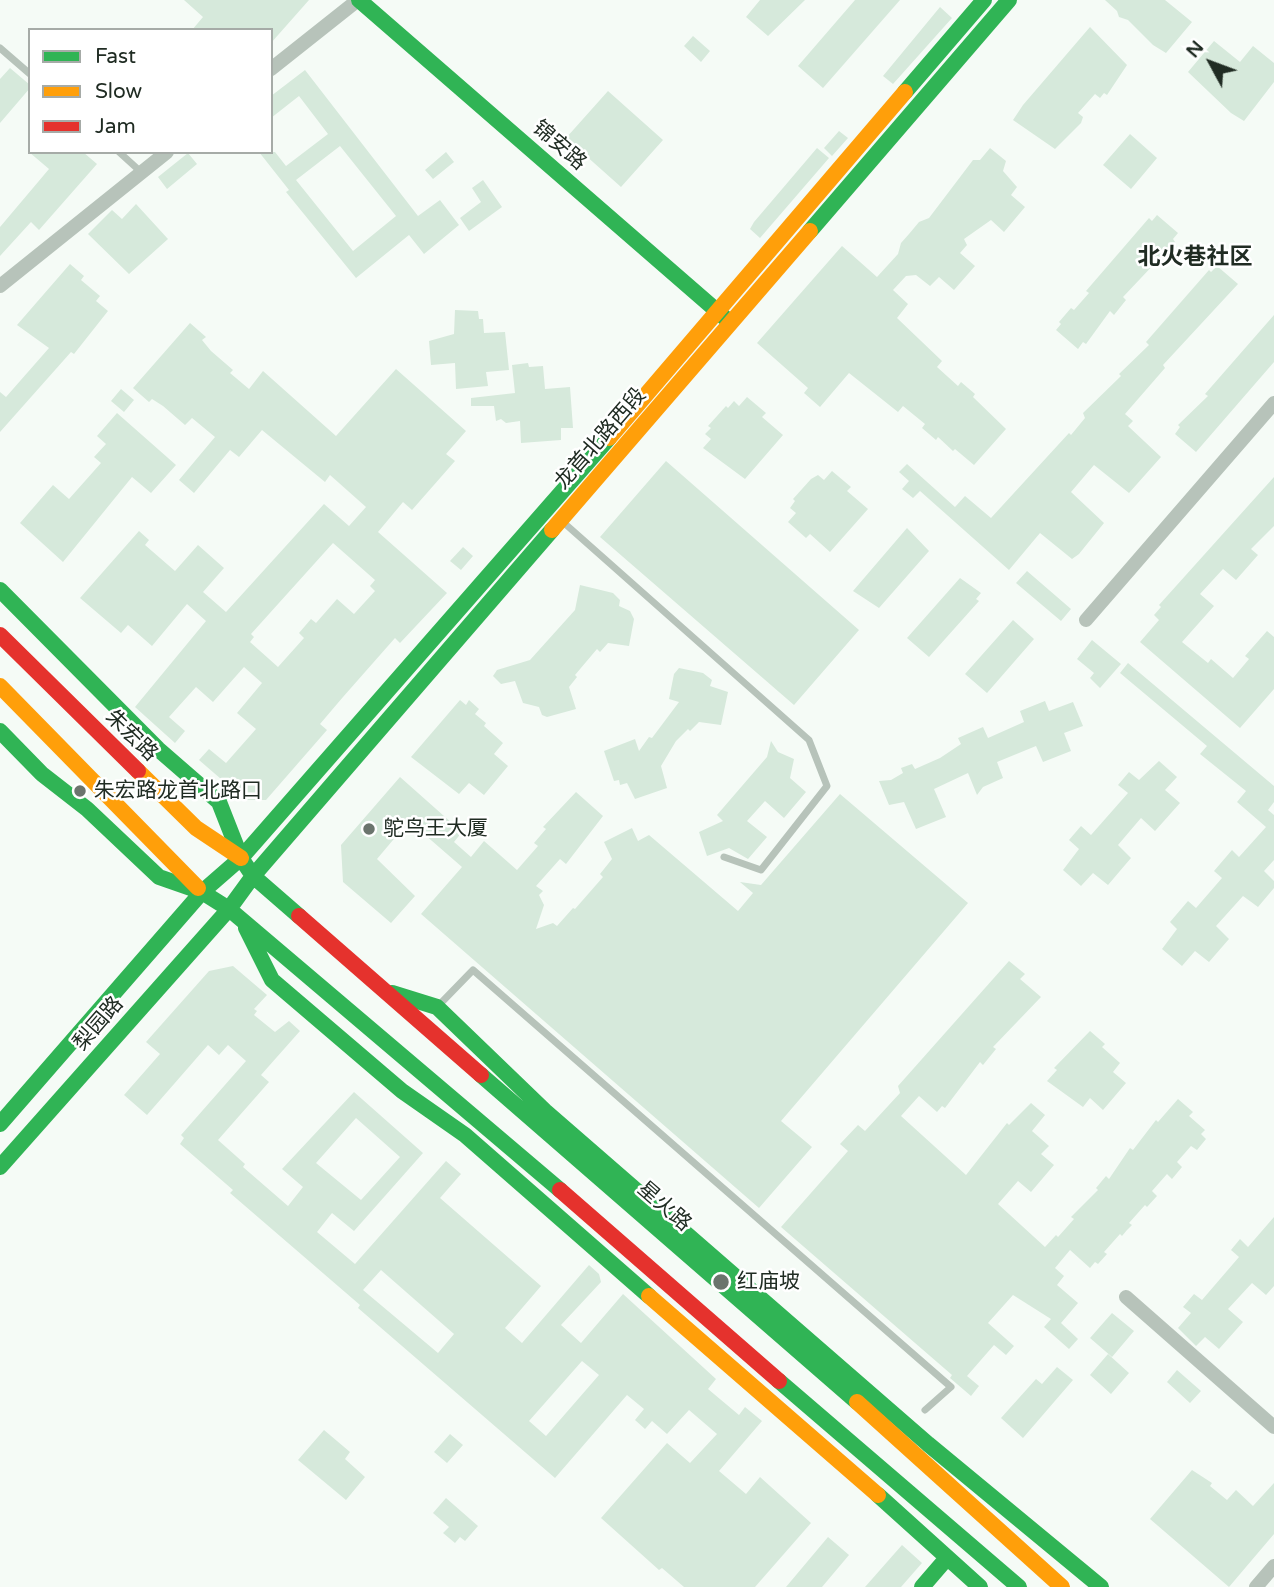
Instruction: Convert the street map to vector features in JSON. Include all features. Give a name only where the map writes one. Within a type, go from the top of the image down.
[{"type":"main road","name":"锦安路","points":[[358,0],[731,323]]},
{"type":"main road","name":"龙首北路西段","points":[[229,909],[253,876],[554,514],[717,311],[984,0]]},
{"type":"main road","name":"龙首北路西段","points":[[202,891],[241,858],[731,323],[1009,0]]},
{"type":"main road","points":[[0,590],[133,724],[219,802],[241,858]]},
{"type":"main road","name":"朱宏路","points":[[0,635],[196,828],[241,858]]},
{"type":"main road","points":[[0,686],[202,891],[229,909],[414,1068],[453,1097],[1019,1587]]},
{"type":"main road","points":[[0,731],[42,774],[87,809],[159,877],[202,891]]},
{"type":"main road","name":"星火路","points":[[241,858],[253,876],[898,1438],[1062,1587]]},
{"type":"main road","name":"梨园路","points":[[0,1124],[202,891]]},
{"type":"main road","name":"梨园路","points":[[0,1167],[229,909]]},
{"type":"main road","points":[[242,920],[272,980],[402,1091],[465,1135],[863,1480],[980,1587]]},
{"type":"main road","points":[[384,990],[437,1007],[545,1111],[963,1473],[1101,1587]]},
{"type":"main road","points":[[426,1106],[502,1140]]},
{"type":"main road","points":[[597,1251],[611,1235]]},
{"type":"main road","points":[[741,1377],[755,1360]]},
{"type":"main road","points":[[898,1438],[963,1473]]},
{"type":"main road","points":[[863,1480],[919,1499]]},
{"type":"main road","points":[[922,1587],[947,1558]]},
{"type":"street","points":[[273,67],[358,0]]},
{"type":"street","points":[[0,286],[165,154]]},
{"type":"street","points":[[1086,620],[1274,403]]},
{"type":"street","points":[[1126,1297],[1274,1427]]},
{"type":"street","points":[[1256,1587],[1274,1566]]},
{"type":"lane","points":[[0,48],[28,72]]},
{"type":"lane","points":[[121,154],[142,173]]},
{"type":"lane","points":[[554,514],[809,740],[827,786],[761,870],[724,857]]},
{"type":"lane","points":[[437,1007],[472,970],[951,1387],[925,1410]]},
{"type":"building","points":[[184,0],[309,0],[273,41],[273,28],[194,28],[203,17]]},
{"type":"building","points":[[760,0],[805,0],[768,36],[746,17]]},
{"type":"building","points":[[855,0],[900,0],[823,88],[798,66]]},
{"type":"building","points":[[1105,0],[1165,0],[1192,22],[1166,53],[1153,45],[1128,20],[1119,17],[1117,11]]},
{"type":"building","points":[[940,7],[952,18],[893,84],[883,76]]},
{"type":"building","points":[[1090,27],[1127,65],[1107,95],[1104,93],[1100,98],[1095,94],[1078,113],[1083,117],[1081,123],[1055,149],[1013,120]]},
{"type":"building","points":[[693,36],[710,51],[701,62],[684,46]]},
{"type":"building","points":[[1214,41],[1240,62],[1253,46],[1274,63],[1274,82],[1244,121],[1231,113],[1188,72]]},
{"type":"building","points":[[10,68],[28,83],[28,90],[0,123],[0,79]]},
{"type":"building","points":[[305,70],[418,216],[440,200],[459,225],[424,254],[409,235],[356,278],[286,192],[289,190],[261,154],[275,152],[286,166],[328,134],[299,96],[273,116],[273,94]],"holes":[[[340,146],[396,216],[353,251],[296,180]]]},
{"type":"building","points":[[608,91],[663,140],[621,187],[566,138]]},
{"type":"building","points":[[839,131],[848,138],[832,156],[824,148]]},
{"type":"building","points":[[1130,134],[1157,158],[1131,189],[1103,165]]},
{"type":"building","points":[[817,148],[829,158],[760,238],[750,229],[754,222]]},
{"type":"building","points":[[990,148],[1006,161],[1003,171],[1017,187],[1011,195],[1025,207],[1004,232],[991,220],[964,239],[967,245],[960,253],[975,266],[954,290],[939,277],[930,286],[916,275],[906,276],[893,290],[908,304],[897,318],[942,361],[937,367],[958,386],[961,382],[975,394],[973,397],[1006,429],[974,465],[938,437],[936,440],[922,428],[925,424],[903,406],[898,412],[849,373],[820,407],[804,393],[808,388],[757,343],[842,246],[877,277],[898,254],[901,243],[919,222],[929,218],[973,160],[980,160]]},
{"type":"building","points":[[446,152],[454,162],[433,179],[425,170]]},
{"type":"building","points":[[31,154],[85,154],[97,164],[39,230],[31,222],[0,256],[0,227],[49,169]]},
{"type":"building","points":[[187,154],[197,164],[167,189],[158,177]]},
{"type":"building","points":[[483,180],[502,207],[469,231],[460,218],[481,202],[472,188]]},
{"type":"building","points":[[136,204],[168,239],[129,274],[88,234],[112,210],[122,219]]},
{"type":"building","points":[[1157,215],[1178,233],[1173,239],[1175,242],[1123,297],[1126,300],[1114,315],[1110,311],[1086,344],[1083,342],[1078,349],[1056,330],[1061,324],[1059,322],[1089,293],[1086,291],[1149,218],[1152,221]]},
{"type":"building","points":[[70,264],[84,276],[81,280],[100,296],[96,301],[108,311],[74,354],[71,352],[0,432],[0,392],[6,397],[49,348],[17,325]]},
{"type":"building","points":[[1217,266],[1238,284],[1163,365],[1165,368],[1125,414],[1133,421],[1128,426],[1161,457],[1129,493],[1094,465],[1071,492],[1104,523],[1072,559],[1040,533],[1009,570],[920,491],[913,498],[902,489],[909,481],[899,472],[907,464],[955,507],[965,496],[991,518],[1069,433],[1071,435],[1085,418],[1083,413],[1149,345],[1146,342],[1209,270],[1211,272]]},
{"type":"building","points":[[455,310],[478,311],[479,319],[483,319],[484,333],[505,332],[509,370],[486,372],[488,386],[456,389],[455,363],[431,365],[429,341],[454,334]]},
{"type":"building","points":[[1274,315],[1274,362],[1196,452],[1175,434],[1180,427],[1178,425],[1208,396],[1205,394]]},
{"type":"building","points":[[190,323],[206,337],[202,340],[211,351],[233,370],[230,373],[249,389],[263,371],[336,436],[396,369],[466,431],[446,454],[455,461],[412,510],[403,502],[378,532],[447,593],[400,643],[395,638],[343,697],[320,724],[327,730],[266,800],[232,800],[236,792],[199,760],[209,749],[226,763],[256,729],[237,713],[262,683],[244,667],[213,702],[196,687],[169,717],[185,731],[175,743],[135,707],[206,621],[187,604],[152,646],[128,625],[121,633],[80,598],[139,531],[149,540],[145,545],[175,571],[198,545],[224,568],[203,592],[226,612],[324,504],[349,526],[366,507],[330,475],[325,482],[262,430],[239,457],[230,450],[194,493],[179,480],[215,437],[192,418],[185,425],[163,406],[152,399],[149,402],[133,388]],"holes":[[[333,543],[375,580],[370,586],[375,591],[354,614],[337,599],[316,623],[311,619],[299,633],[304,638],[278,667],[250,642],[254,637],[251,634]]]},
{"type":"building","points":[[528,363],[529,367],[543,366],[545,389],[570,387],[573,428],[561,428],[561,440],[521,443],[520,421],[496,421],[494,406],[471,406],[471,398],[515,393],[512,365]]},
{"type":"building","points":[[121,389],[134,400],[124,412],[111,401]]},
{"type":"building","points":[[747,397],[766,413],[762,417],[783,435],[745,479],[703,448],[711,439],[705,434],[711,428],[708,426],[726,406],[728,408],[734,401],[739,406]]},
{"type":"building","points":[[117,413],[176,465],[151,493],[132,477],[63,562],[20,523],[53,485],[69,499],[101,463],[94,457],[106,444],[97,436]]},
{"type":"building","points":[[666,461],[859,630],[794,705],[600,537]]},
{"type":"building","points":[[832,471],[851,487],[847,491],[868,509],[830,552],[810,534],[806,538],[788,522],[796,513],[790,508],[795,501],[793,499],[811,479],[818,475],[824,480]]},
{"type":"building","points":[[1274,477],[1274,526],[1251,549],[1258,555],[1236,580],[1223,569],[1200,594],[1214,606],[1182,642],[1208,663],[1211,659],[1233,678],[1249,659],[1245,656],[1267,631],[1274,637],[1274,689],[1240,728],[1140,642],[1159,620],[1154,615],[1161,607],[1159,605]]},
{"type":"building","points":[[907,528],[929,551],[879,608],[853,591]]},
{"type":"building","points":[[463,547],[473,556],[461,570],[450,561]]},
{"type":"building","points":[[1027,571],[1071,609],[1061,621],[1016,583]]},
{"type":"building","points":[[960,578],[981,593],[976,599],[979,601],[929,657],[907,638]]},
{"type":"building","points":[[580,585],[613,593],[620,600],[619,606],[630,611],[634,619],[629,646],[608,643],[600,652],[597,649],[575,675],[577,677],[569,687],[576,709],[547,717],[542,715],[539,707],[523,703],[515,681],[501,684],[493,676],[497,670],[530,660],[575,610]]},
{"type":"building","points":[[1013,620],[1034,639],[987,693],[965,674]]},
{"type":"building","points":[[1092,640],[1121,664],[1100,688],[1090,678],[1094,673],[1077,659]]},
{"type":"building","points":[[1128,663],[1274,786],[1274,802],[1268,810],[1274,815],[1274,860],[1264,871],[1274,881],[1274,888],[1258,907],[1243,896],[1216,926],[1229,939],[1209,962],[1195,951],[1182,966],[1162,949],[1177,929],[1170,922],[1188,901],[1196,908],[1222,878],[1214,871],[1232,850],[1239,857],[1266,827],[1237,802],[1246,791],[1200,754],[1207,746],[1120,673]]},
{"type":"building","points":[[679,668],[703,673],[712,680],[710,686],[728,692],[721,725],[699,722],[690,731],[688,729],[676,741],[661,766],[667,788],[635,799],[627,783],[620,785],[619,780],[614,781],[604,751],[635,739],[639,751],[649,737],[652,738],[679,702],[669,699],[674,674]]},
{"type":"building","points":[[460,700],[466,705],[469,700],[479,709],[475,714],[503,743],[494,754],[508,766],[484,795],[469,783],[459,794],[411,757]]},
{"type":"building","points":[[1045,701],[1049,711],[1073,702],[1083,726],[1064,733],[1071,751],[1043,762],[1036,746],[997,762],[1003,778],[983,787],[977,795],[968,773],[934,789],[946,817],[916,829],[904,802],[889,805],[879,781],[891,780],[903,773],[901,768],[912,764],[915,769],[940,758],[961,744],[958,738],[983,727],[988,738],[1024,722],[1020,711]]},
{"type":"building","points":[[771,741],[778,752],[794,759],[790,778],[806,792],[784,818],[765,801],[747,821],[767,837],[748,859],[729,848],[707,856],[699,832],[723,821],[717,815],[767,757]]},
{"type":"building","points":[[1159,761],[1177,777],[1165,790],[1180,803],[1155,831],[1141,818],[1118,845],[1131,858],[1108,885],[1093,873],[1081,886],[1063,870],[1079,849],[1069,840],[1081,826],[1091,835],[1128,793],[1118,785],[1129,772],[1139,780]]},
{"type":"building","points":[[400,777],[462,832],[454,842],[471,857],[484,841],[517,870],[538,846],[534,843],[546,829],[543,827],[576,792],[603,816],[566,864],[560,859],[536,886],[543,891],[539,895],[544,905],[536,929],[553,923],[557,926],[573,908],[575,909],[603,877],[600,874],[612,859],[604,842],[632,828],[638,841],[649,835],[738,911],[753,893],[740,882],[761,885],[840,794],[968,903],[781,1121],[812,1147],[759,1208],[421,914],[462,867],[409,821],[377,859],[415,896],[391,923],[343,882],[341,845]]},
{"type":"building","points":[[1009,961],[1025,974],[1020,979],[1041,997],[993,1047],[996,1049],[983,1065],[980,1062],[945,1108],[942,1106],[937,1112],[919,1096],[901,1116],[966,1175],[1007,1123],[1009,1125],[1031,1103],[1045,1115],[1032,1131],[1049,1146],[1041,1154],[1054,1165],[1031,1192],[1018,1181],[998,1204],[1045,1247],[1056,1235],[1058,1237],[1074,1219],[1071,1217],[1098,1190],[1096,1188],[1106,1176],[1109,1179],[1130,1148],[1133,1150],[1156,1120],[1158,1122],[1178,1099],[1193,1112],[1189,1116],[1205,1130],[1201,1134],[1206,1139],[1197,1150],[1191,1146],[1177,1162],[1182,1167],[1172,1179],[1167,1174],[1152,1191],[1157,1196],[1129,1223],[1132,1225],[1104,1252],[1107,1254],[1098,1264],[1095,1262],[1090,1268],[1070,1250],[1055,1268],[1064,1276],[1057,1285],[1078,1303],[1061,1323],[1078,1339],[1069,1349],[1044,1327],[1051,1319],[1013,1295],[988,1323],[1014,1346],[1006,1355],[994,1345],[967,1376],[979,1386],[971,1396],[950,1378],[952,1375],[781,1227],[848,1151],[840,1144],[858,1125],[865,1131],[900,1093],[898,1086]]},
{"type":"building","points":[[233,966],[267,995],[254,1009],[257,1011],[254,1015],[275,1032],[289,1021],[300,1031],[261,1075],[269,1082],[218,1140],[245,1164],[243,1167],[288,1206],[303,1187],[282,1169],[354,1092],[423,1153],[354,1231],[332,1213],[317,1232],[355,1264],[446,1161],[461,1174],[440,1198],[541,1286],[505,1328],[522,1343],[589,1265],[599,1274],[601,1282],[561,1325],[581,1343],[623,1294],[716,1379],[708,1389],[739,1415],[745,1407],[762,1421],[719,1471],[746,1494],[760,1477],[811,1523],[755,1587],[684,1587],[662,1568],[659,1570],[601,1518],[667,1443],[690,1463],[717,1434],[689,1410],[667,1434],[652,1421],[645,1429],[635,1420],[644,1409],[627,1395],[555,1478],[358,1308],[360,1305],[230,1193],[233,1190],[180,1144],[184,1138],[181,1135],[246,1061],[228,1045],[219,1055],[208,1045],[147,1115],[124,1095],[160,1054],[146,1042],[209,971]],"holes":[[[356,1118],[400,1157],[361,1200],[316,1163]],[[381,1270],[454,1334],[438,1353],[363,1290]],[[582,1361],[599,1375],[546,1436],[529,1421]]]},
{"type":"building","points":[[1090,1031],[1105,1044],[1102,1047],[1120,1063],[1113,1072],[1126,1083],[1103,1110],[1090,1098],[1083,1107],[1047,1081],[1057,1070],[1054,1068]]},
{"type":"building","points":[[1274,1217],[1274,1286],[1266,1295],[1252,1283],[1228,1309],[1243,1322],[1219,1349],[1205,1337],[1196,1346],[1178,1328],[1191,1313],[1183,1307],[1194,1294],[1202,1300],[1239,1257],[1231,1250],[1240,1239],[1248,1247]]},
{"type":"building","points":[[1112,1313],[1134,1331],[1112,1357],[1090,1338]]},
{"type":"building","points":[[1108,1354],[1129,1373],[1111,1394],[1090,1375]]},
{"type":"building","points":[[1057,1367],[1073,1380],[1023,1438],[1001,1418],[1036,1379],[1042,1384]]},
{"type":"building","points":[[1177,1370],[1201,1391],[1190,1403],[1167,1382]]},
{"type":"building","points":[[324,1430],[350,1452],[345,1459],[365,1477],[346,1500],[298,1460]]},
{"type":"building","points":[[450,1434],[463,1445],[447,1463],[434,1452]]},
{"type":"building","points":[[1192,1470],[1212,1483],[1210,1486],[1227,1500],[1236,1490],[1253,1506],[1274,1483],[1274,1534],[1229,1587],[1150,1519]]},
{"type":"building","points":[[446,1498],[478,1526],[465,1541],[460,1537],[455,1543],[443,1533],[449,1527],[433,1513]]},
{"type":"building","points":[[828,1537],[849,1555],[822,1587],[786,1587]]},
{"type":"building","points":[[902,1545],[922,1563],[901,1587],[865,1587]]},
{"type":"traffic: fast","points":[[359,0],[725,318]]},
{"type":"traffic: fast","points":[[905,92],[984,0]]},
{"type":"traffic: fast","points":[[810,231],[1009,0]]},
{"type":"traffic: fast","points":[[0,1124],[202,892],[241,858],[609,438]]},
{"type":"traffic: fast","points":[[0,1167],[229,909],[253,876],[552,530]]},
{"type":"traffic: fast","points":[[0,590],[158,749],[219,802],[241,858],[253,876],[299,916]]},
{"type":"traffic: fast","points":[[0,731],[42,774],[87,809],[159,877],[202,892],[229,909],[560,1190]]},
{"type":"traffic: fast","points":[[246,928],[272,980],[402,1091],[465,1135],[649,1296]]},
{"type":"traffic: fast","points":[[392,993],[437,1007],[545,1111],[928,1444],[1101,1587]]},
{"type":"traffic: fast","points":[[481,1075],[857,1402]]},
{"type":"traffic: fast","points":[[779,1381],[1019,1587]]},
{"type":"traffic: fast","points":[[878,1495],[980,1587]]},
{"type":"traffic: fast","points":[[922,1587],[947,1558]]},
{"type":"traffic: slow","points":[[609,438],[905,92]]},
{"type":"traffic: slow","points":[[552,530],[810,231]]},
{"type":"traffic: slow","points":[[0,686],[198,888]]},
{"type":"traffic: slow","points":[[138,771],[196,828],[241,858]]},
{"type":"traffic: slow","points":[[649,1296],[878,1495]]},
{"type":"traffic: slow","points":[[857,1402],[1062,1587]]},
{"type":"traffic: jam","points":[[0,635],[138,771]]},
{"type":"traffic: jam","points":[[299,916],[481,1075]]},
{"type":"traffic: jam","points":[[560,1190],[779,1381]]},
{"type":"place","name":"朱宏路龙首北路口","points":[[80,791]]},
{"type":"place","name":"鸵鸟王大厦","points":[[369,829]]},
{"type":"place","name":"红庙坡","points":[[721,1282]]},
{"type":"district","name":"北火巷社区","points":[[1195,258]]}]
